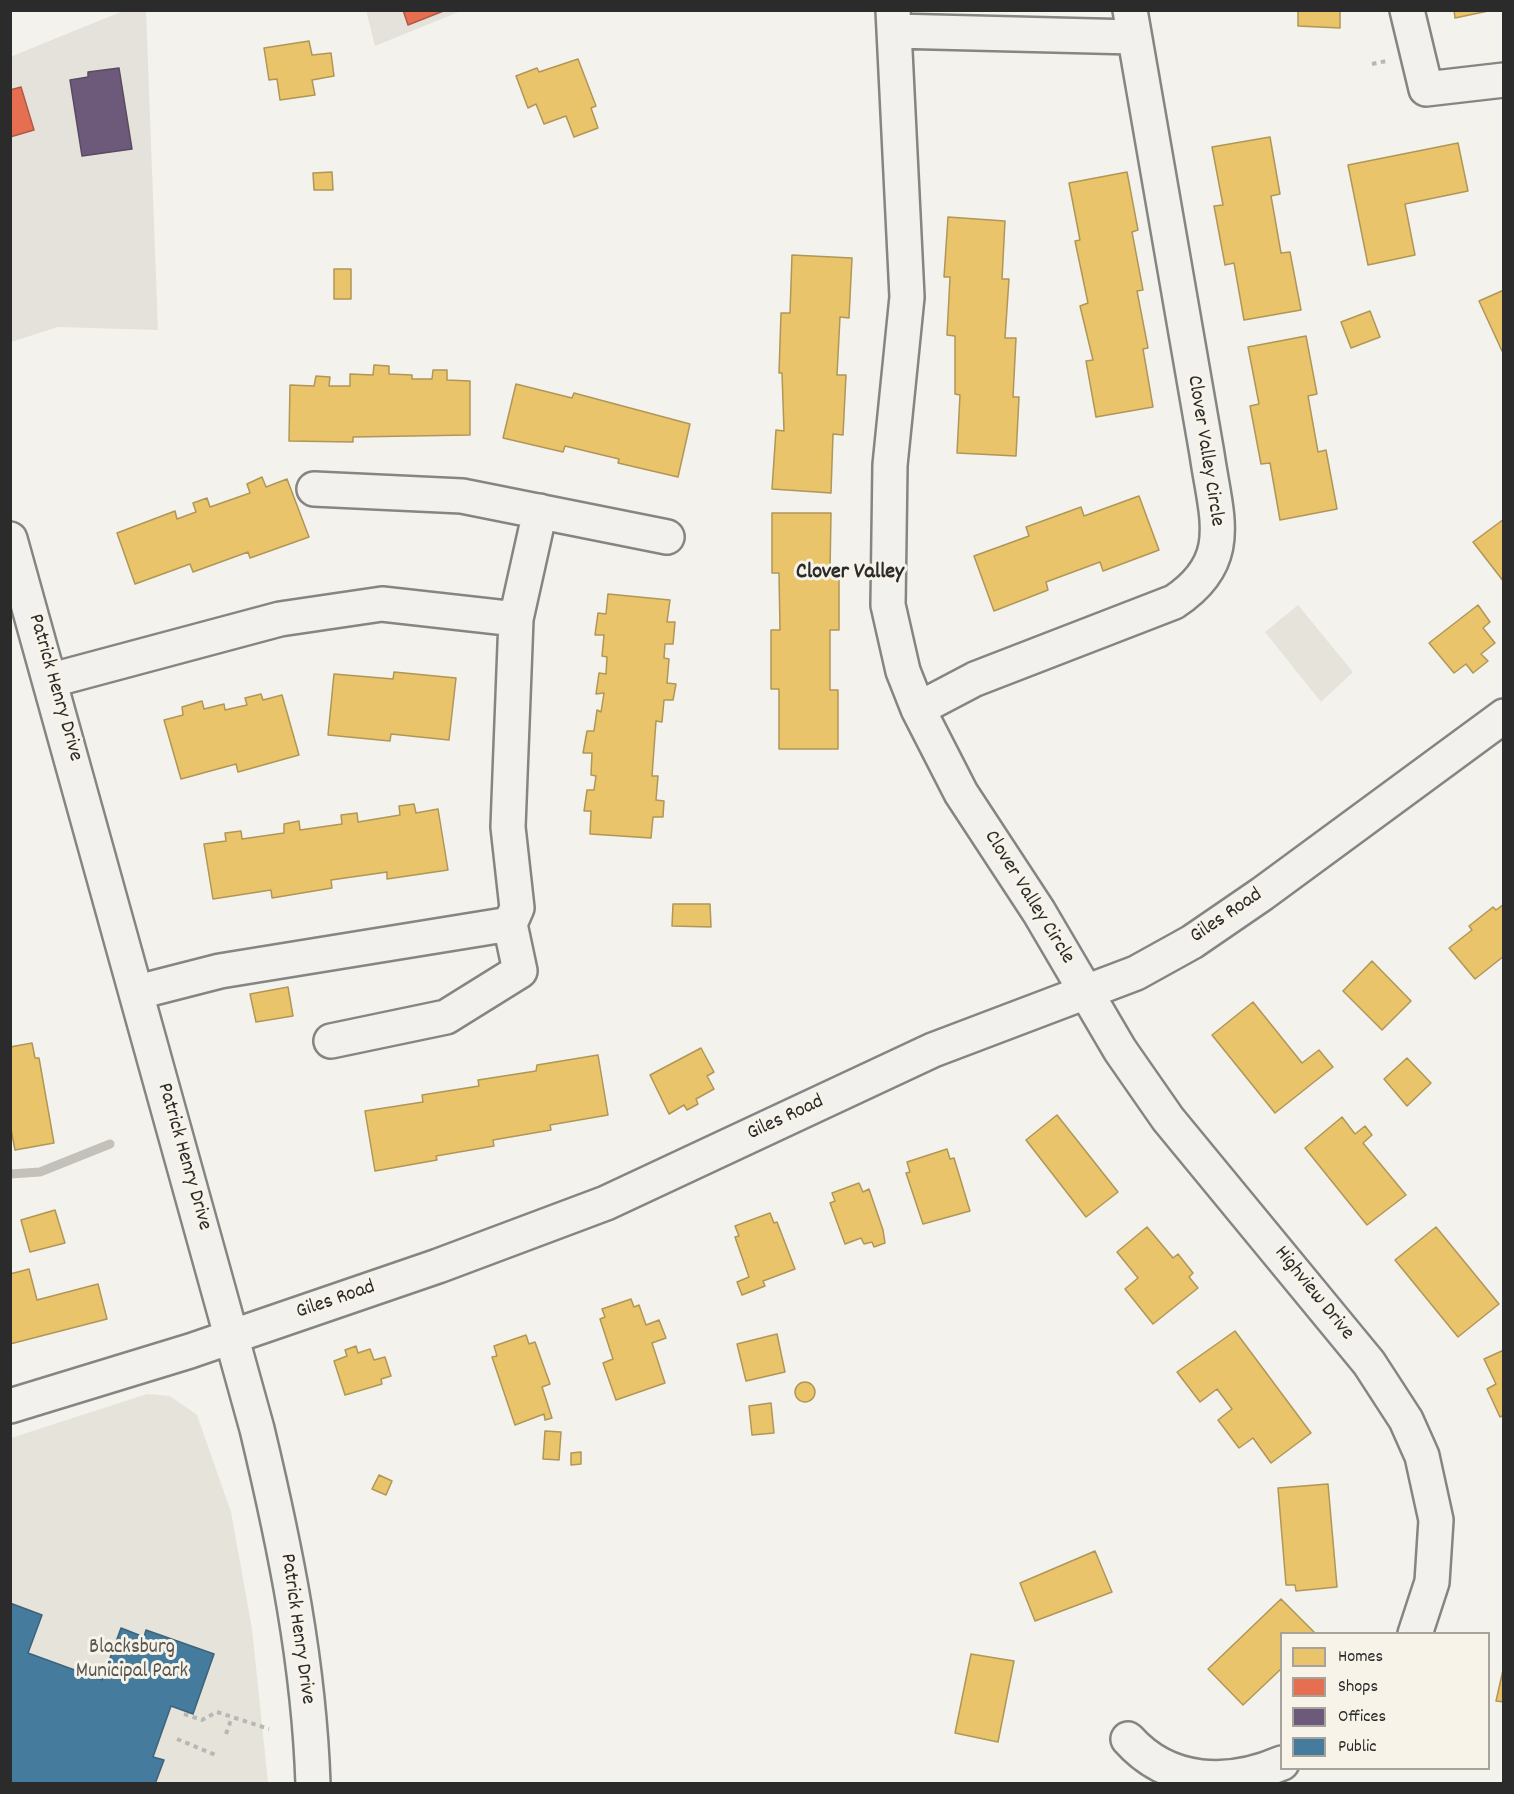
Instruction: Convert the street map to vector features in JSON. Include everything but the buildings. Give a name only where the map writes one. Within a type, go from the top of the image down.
[{"type":"street","points":[[1407,10],[1426,89],[1503,80]]},
{"type":"street","points":[[893,21],[1132,24]]},
{"type":"street","name":"Clover Valley Circle","points":[[893,21],[907,297],[890,465],[888,605],[897,652],[918,709],[960,793],[1039,912],[1087,992]]},
{"type":"street","name":"Clover Valley Circle","points":[[918,709],[975,679],[1174,602],[1194,588],[1209,570],[1216,551],[1218,528],[1208,454],[1132,24]]},
{"type":"street","points":[[314,489],[462,496],[667,537]]},
{"type":"street","points":[[331,1041],[446,1017],[520,970],[510,924],[517,908],[508,827],[516,619],[540,511]]},
{"type":"street","name":"Patrick Henry Drive","points":[[10,539],[52,680],[233,1336],[282,1530],[302,1644],[313,1784]]},
{"type":"street","points":[[52,680],[280,619],[382,604],[516,619]]},
{"type":"street","name":"Giles Road","points":[[10,1406],[151,1364],[438,1266],[606,1203],[933,1050],[1136,973],[1192,942],[1263,894],[1503,716]]},
{"type":"street","points":[[138,992],[220,971],[510,924]]},
{"type":"street","name":"Highview Drive","points":[[1087,992],[1120,1050],[1168,1119],[1369,1363],[1406,1420],[1422,1456],[1436,1520],[1432,1582],[1416,1632]]},
{"type":"street","points":[[1128,1739],[1159,1764],[1181,1774],[1204,1779],[1239,1777],[1280,1763]]},
{"type":"path","points":[[184,1714],[202,1720],[217,1712],[269,1729]]},
{"type":"path","points":[[226,1734],[232,1718]]},
{"type":"path","points":[[177,1739],[218,1756]]},
{"type":"shaded area","points":[[366,10],[461,11],[375,46]]},
{"type":"shaded area","points":[[123,11],[146,11],[158,330],[58,327],[11,342],[10,57]]},
{"type":"green space","points":[[1298,605],[1353,672],[1321,702],[1265,632]]},
{"type":"green space","name":"Blacksburg Municipal Park","points":[[147,1394],[170,1396],[197,1415],[231,1512],[252,1629],[268,1783],[11,1784],[11,1438]]},
{"type":"waterway","points":[[10,1174],[40,1172],[110,1144]]},
{"type":"district","name":"Clover Valley","points":[[850,574]]}]
